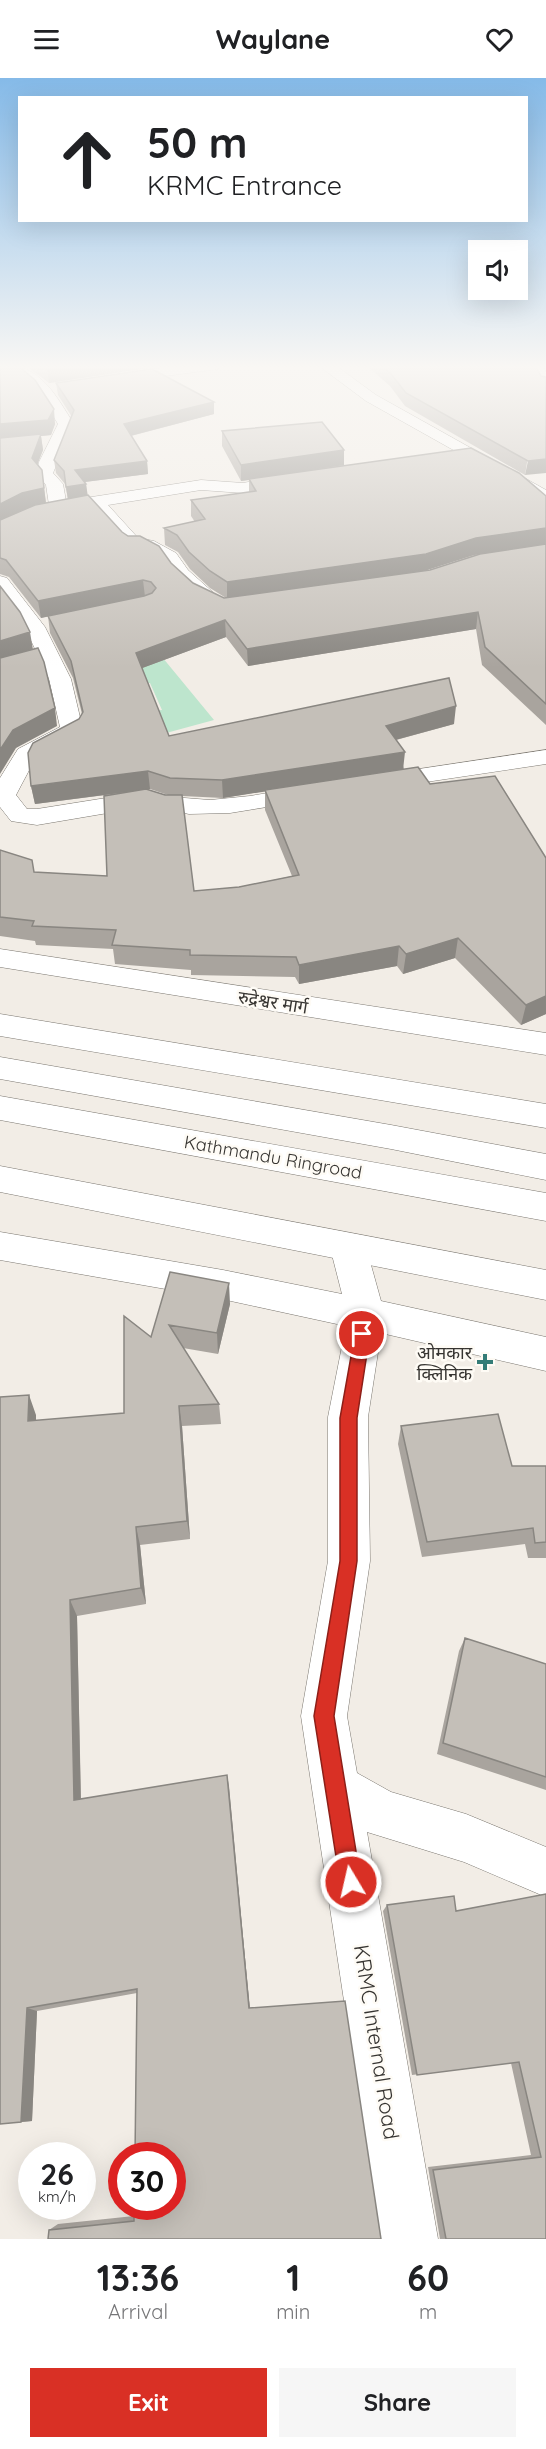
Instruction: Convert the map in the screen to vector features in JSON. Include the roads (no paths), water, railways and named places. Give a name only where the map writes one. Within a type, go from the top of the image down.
[{"type":"main road","points":[[46,466],[44,474],[54,484],[58,508]]},
{"type":"main road","points":[[494,466],[546,497]]},
{"type":"main road","points":[[0,531],[32,515],[58,508],[201,485],[243,488],[313,476]]},
{"type":"main road","points":[[95,502],[132,543],[147,546],[170,557],[181,574],[202,594],[224,607]]},
{"type":"main road","points":[[0,582],[35,627],[44,655],[60,679],[72,730],[26,754],[16,768],[4,796],[20,816],[37,817],[150,798],[167,805],[223,807],[546,757]]},
{"type":"main road","points":[[35,627],[57,623]]},
{"type":"main road","points":[[0,668],[44,655]]},
{"type":"main road","name":"रुद्रेश्वर मार्ग","points":[[0,958],[546,1044]]},
{"type":"main road","points":[[0,1025],[546,1116]]},
{"type":"main road","points":[[0,1068],[391,1137],[546,1167]]},
{"type":"main road","name":"Kathmandu Ringroad","points":[[0,1108],[546,1207]]},
{"type":"main road","points":[[0,1179],[546,1285]]},
{"type":"main road","points":[[0,1246],[238,1288],[546,1354]]},
{"type":"main road","points":[[348,1247],[366,1314]]},
{"type":"main road","name":"KRMC Internal Road","points":[[366,1314],[348,1418],[348,1561],[324,1716],[409,2239]]},
{"type":"main road","points":[[335,1787],[382,1814],[466,1838],[546,1872]]},
{"type":"place","name":"ओमकार क्लिनिक","points":[[485,1362]]}]
